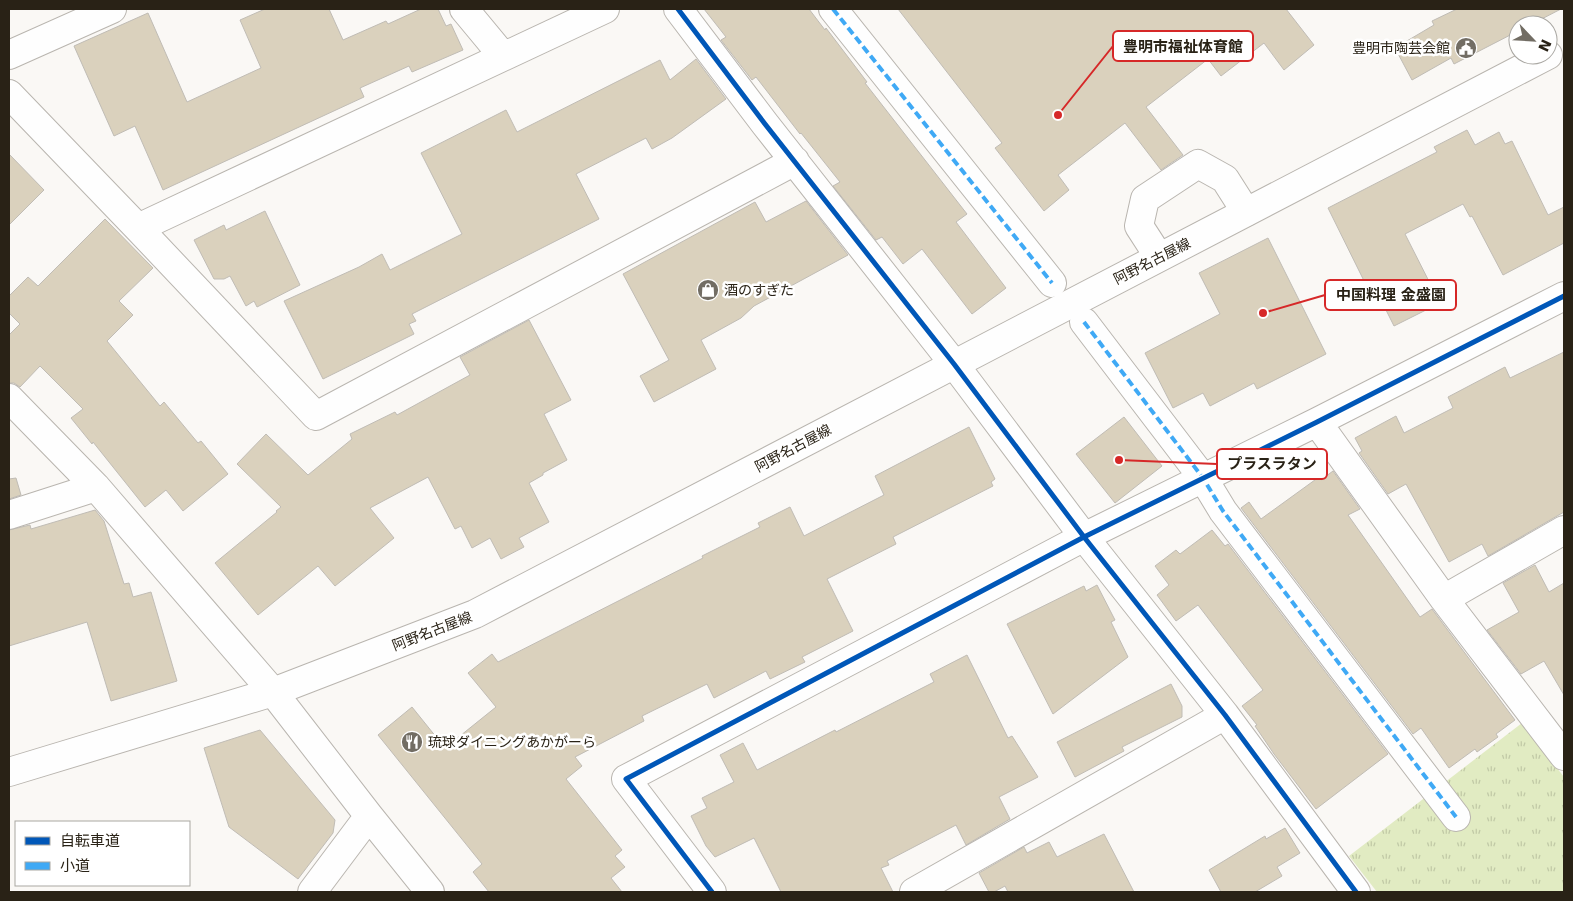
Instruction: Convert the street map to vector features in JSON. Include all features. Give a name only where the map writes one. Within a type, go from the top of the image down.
[{"type":"street","points":[[9,55],[112,9]]},
{"type":"street","points":[[464,9],[503,56]]},
{"type":"street","points":[[138,228],[605,9]]},
{"type":"street","points":[[678,9],[954,364],[1084,536],[1225,715],[1356,892]]},
{"type":"street","points":[[833,9],[1052,283]]},
{"type":"street","name":"阿野名古屋線","points":[[9,772],[273,692],[475,614],[1529,65]]},
{"type":"street","points":[[9,94],[316,416],[795,161]]},
{"type":"street","points":[[1159,257],[1139,226],[1145,199],[1198,164],[1225,179],[1246,212]]},
{"type":"street","points":[[712,892],[626,779],[1084,536],[1317,422],[1564,296]]},
{"type":"street","points":[[1084,322],[1203,478],[1223,511],[1456,817]]},
{"type":"street","points":[[9,398],[96,487],[273,692],[430,892]]},
{"type":"street","points":[[1317,422],[1444,599],[1564,756]]},
{"type":"street","points":[[9,515],[96,487]]},
{"type":"street","points":[[1444,599],[1564,530]]},
{"type":"street","points":[[914,892],[1225,715]]},
{"type":"street","points":[[312,892],[369,816]]},
{"type":"green space","points":[[1522,723],[1564,777],[1564,892],[1377,892],[1349,856]]},
{"type":"building","points":[[265,9],[329,9],[343,40],[386,21],[388,24],[421,9],[438,9],[446,26],[451,24],[463,50],[412,72],[409,66],[360,88],[364,97],[163,190],[135,126],[114,136],[74,46],[148,13],[187,102],[261,68],[240,20]]},
{"type":"building","points":[[704,9],[809,9],[825,30],[826,28],[867,82],[865,83],[967,214],[956,222],[1006,288],[972,314],[922,249],[903,264],[882,237],[876,240],[833,186],[840,182],[756,77],[752,80],[721,40],[726,37]]},
{"type":"building","points":[[898,9],[1286,9],[1314,45],[1284,70],[1264,43],[1221,76],[1208,59],[1146,107],[1183,155],[1161,170],[1125,123],[1058,175],[1069,190],[1044,211],[995,148],[1002,143]]},
{"type":"building","name":"豊明市陶芸会館","points":[[1457,9],[1561,9],[1549,15],[1508,15],[1508,36],[1454,64],[1451,58],[1412,80],[1395,48],[1434,25],[1432,21]]},
{"type":"building","points":[[696,59],[726,99],[672,138],[652,149],[646,138],[576,174],[599,219],[412,314],[416,321],[409,324],[414,334],[323,379],[284,301],[359,267],[382,254],[390,270],[462,234],[421,153],[506,110],[517,132],[660,60],[670,80]]},
{"type":"building","points":[[1467,130],[1475,145],[1499,132],[1505,144],[1512,141],[1548,215],[1564,207],[1564,243],[1503,275],[1472,216],[1470,217],[1463,204],[1405,234],[1440,303],[1394,326],[1376,290],[1370,293],[1328,208],[1437,152],[1434,147]]},
{"type":"building","points":[[9,154],[44,190],[9,225]]},
{"type":"building","name":"酒のすぎた","points":[[806,201],[848,255],[754,306],[741,318],[701,340],[716,369],[654,402],[640,376],[669,360],[623,274],[755,202],[766,222]]},
{"type":"building","points":[[265,211],[300,285],[257,307],[254,301],[246,306],[230,276],[224,279],[214,279],[194,240],[224,225],[226,230]]},
{"type":"building","points":[[105,219],[153,268],[119,301],[133,315],[107,341],[160,406],[164,402],[198,443],[201,441],[228,474],[183,511],[166,490],[145,507],[93,442],[92,444],[71,418],[83,409],[40,366],[20,387],[14,383],[9,383],[9,335],[20,324],[9,313],[9,296],[28,277],[38,286]]},
{"type":"building","points":[[1268,238],[1326,354],[1257,389],[1254,383],[1210,406],[1203,393],[1173,408],[1145,353],[1220,314],[1199,273]]},
{"type":"building","points":[[529,320],[571,400],[544,414],[567,460],[529,483],[549,522],[519,538],[524,547],[501,559],[490,538],[472,548],[461,526],[455,529],[428,477],[370,508],[394,538],[335,586],[318,566],[258,615],[215,563],[281,507],[237,464],[266,434],[308,475],[352,439],[350,434],[395,412],[397,415],[470,375],[460,357]]},
{"type":"building","points":[[1564,352],[1564,512],[1488,556],[1482,544],[1449,562],[1406,484],[1388,494],[1359,453],[1362,451],[1355,438],[1396,416],[1404,433],[1453,408],[1448,397],[1505,367],[1510,378]]},
{"type":"building","points":[[1124,417],[1162,466],[1115,503],[1076,454]]},
{"type":"building","points":[[969,427],[995,479],[991,482],[993,486],[893,537],[896,544],[827,579],[853,631],[802,657],[805,662],[770,679],[766,671],[714,698],[707,684],[642,716],[644,721],[575,757],[582,766],[566,779],[622,850],[615,856],[625,867],[611,878],[622,892],[489,892],[473,872],[482,864],[378,735],[412,707],[445,748],[496,707],[468,673],[492,654],[498,662],[703,558],[702,556],[760,527],[758,523],[790,507],[804,536],[884,495],[875,476]]},
{"type":"building","points":[[1333,471],[1360,509],[1348,515],[1420,617],[1432,609],[1515,720],[1496,734],[1498,737],[1477,752],[1475,749],[1449,768],[1421,728],[1413,734],[1241,508],[1249,502],[1261,519],[1319,477],[1321,480]]},
{"type":"building","points":[[16,478],[21,495],[9,499],[9,479]]},
{"type":"building","points":[[95,510],[104,521],[124,584],[129,583],[133,597],[151,592],[177,681],[111,701],[87,622],[9,646],[9,530],[30,525],[31,529]]},
{"type":"building","points":[[1212,530],[1225,546],[1228,544],[1388,754],[1316,809],[1274,754],[1255,726],[1257,725],[1242,706],[1263,690],[1198,605],[1176,621],[1157,595],[1169,585],[1155,566],[1176,550],[1180,554]]},
{"type":"building","points":[[1535,565],[1549,592],[1564,583],[1564,695],[1544,661],[1521,674],[1487,630],[1519,612],[1503,583]]},
{"type":"building","points":[[1097,585],[1115,620],[1111,622],[1128,657],[1053,714],[1007,624],[1084,586],[1086,591]]},
{"type":"building","points":[[967,655],[1008,738],[1012,736],[1038,777],[999,797],[1010,819],[966,845],[956,825],[887,861],[889,865],[881,868],[893,892],[781,892],[754,838],[715,857],[706,846],[691,816],[707,808],[702,798],[734,782],[720,755],[743,743],[757,770],[934,682],[930,674]]},
{"type":"building","points":[[1171,684],[1182,706],[1182,717],[1122,747],[1124,751],[1075,777],[1057,742]]},
{"type":"building","points":[[260,730],[335,820],[333,833],[298,879],[229,827],[204,748]]},
{"type":"building","points":[[1285,828],[1300,853],[1277,867],[1282,876],[1255,892],[1221,892],[1209,870],[1265,836],[1266,839]]},
{"type":"building","points":[[1104,834],[1134,892],[1008,892],[1005,886],[994,892],[989,892],[979,873],[1024,847],[1027,853],[1049,842],[1057,857]]},
{"type":"marked path","points":[[833,9],[1052,283]]},
{"type":"marked path","points":[[1084,322],[1203,478],[1223,511],[1456,817]]},
{"type":"cycle path","points":[[678,9],[765,124],[954,364],[1084,537],[1225,715],[1356,892]]},
{"type":"cycle path","points":[[712,892],[626,779],[1084,537],[1317,422],[1564,296]]},
{"type":"place","name":"豊明市陶芸会館","points":[[1466,48]]},
{"type":"place","name":"豊明市福祉体育館","points":[[1058,115]]},
{"type":"place","name":"酒のすぎた","points":[[708,290]]},
{"type":"place","name":"中国料理 金盛園","points":[[1263,313]]},
{"type":"place","name":"プラスラタン","points":[[1119,460]]},
{"type":"place","name":"琉球ダイニングあかがーら","points":[[412,742]]}]
